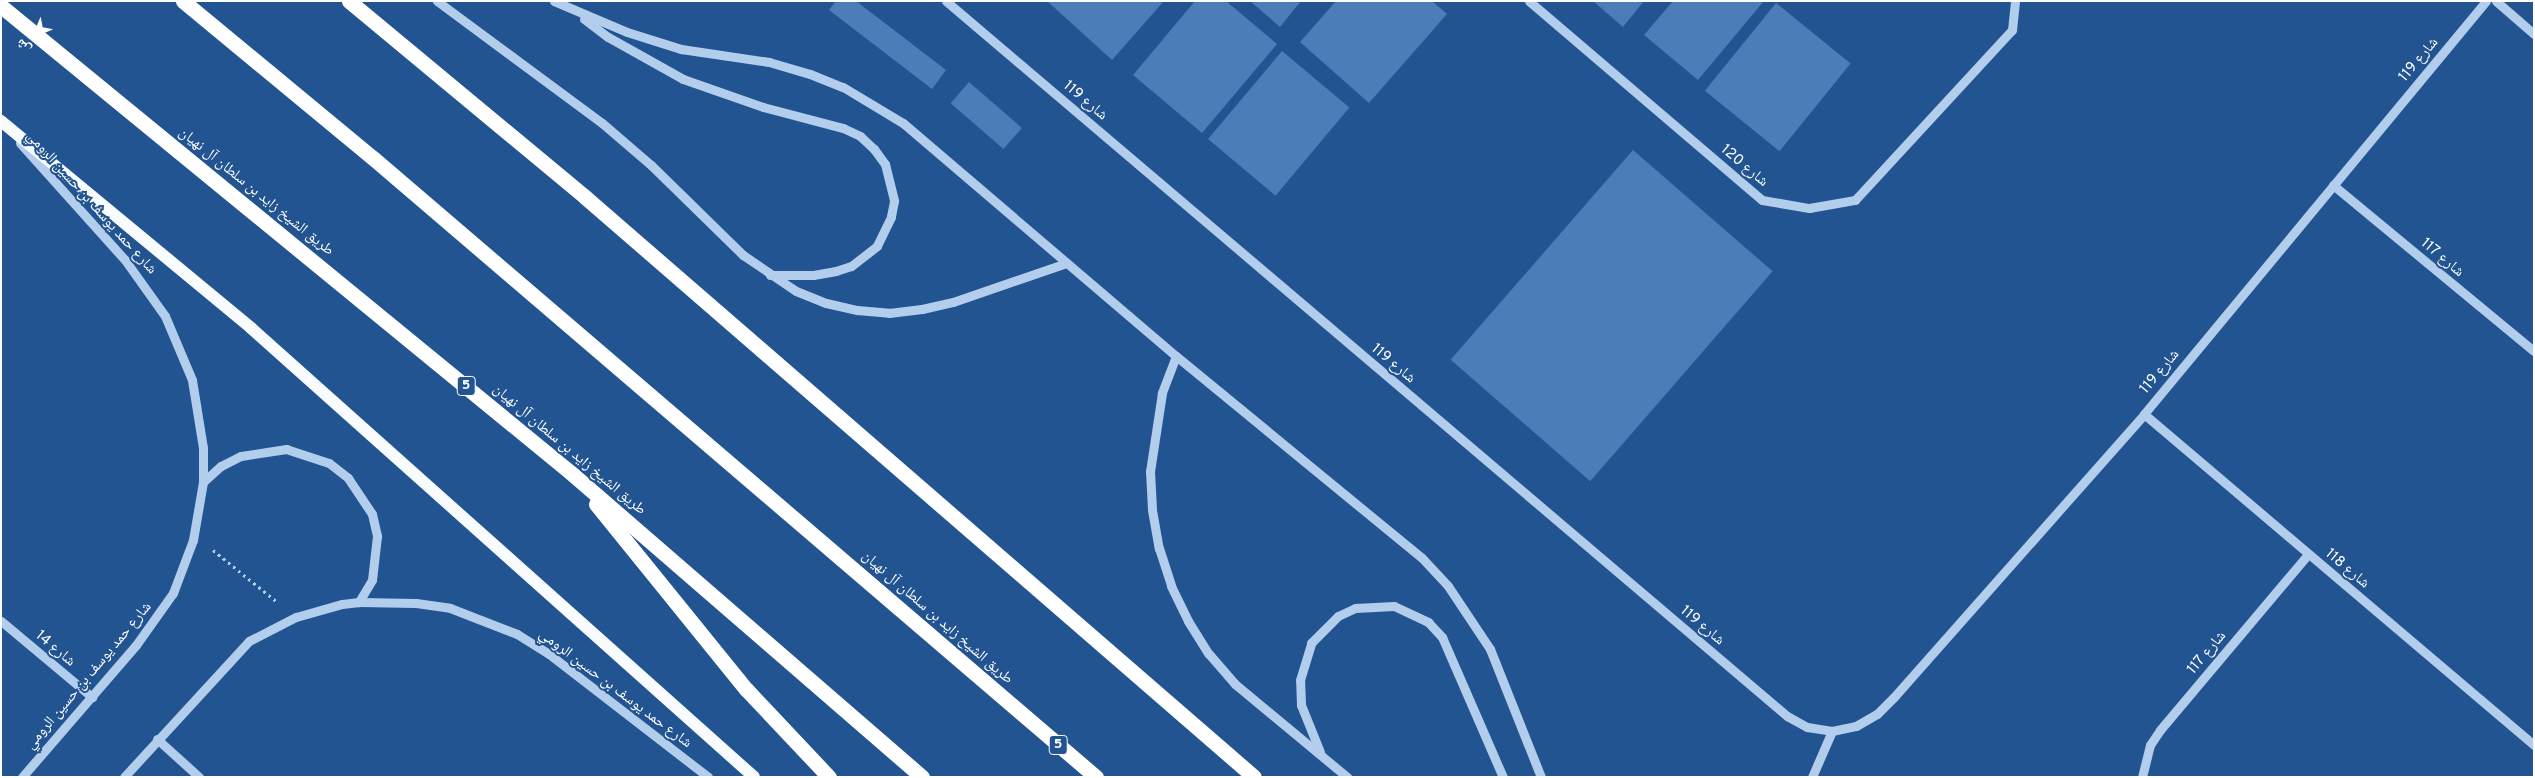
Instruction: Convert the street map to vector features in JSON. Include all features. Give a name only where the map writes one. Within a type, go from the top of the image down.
[{"type":"highway","name":"طريق الشيخ زايد بن سلطان آل نهيان","points":[[183,1],[373,158],[1096,777]]},
{"type":"highway","points":[[349,1],[585,197],[1254,777]]},
{"type":"highway","name":"طريق الشيخ زايد بن سلطان آل نهيان","points":[[1,6],[570,472],[922,777]]},
{"type":"highway","points":[[570,472],[746,690],[829,777]]},
{"type":"main road","points":[[1,122],[251,328],[754,777]]},
{"type":"street","points":[[437,1],[602,123],[768,275],[826,303],[890,313],[953,302],[1066,263]]},
{"type":"street","points":[[554,1],[573,11],[681,49],[768,62],[843,87],[903,123],[1176,356],[1422,558],[1448,586],[1490,649],[1541,777]]},
{"type":"street","name":"شارع 119","points":[[946,1],[1786,716],[1807,727],[1832,730],[1856,726],[1877,714],[2144,414],[2486,1]]},
{"type":"street","name":"شارع 120","points":[[1529,1],[1762,200],[1809,208],[1855,200],[2012,30],[2015,1]]},
{"type":"street","points":[[2496,1],[2534,34]]},
{"type":"street","points":[[573,11],[608,37],[683,79],[763,108],[843,128],[860,136],[874,149],[885,164],[894,201],[888,224],[877,246],[851,266],[836,271],[791,277],[768,275]]},
{"type":"street","name":"شارع حمد يوسف بن حسين الرومي","points":[[1,122],[126,260],[165,316],[192,380],[202,440],[203,482],[194,535],[184,567],[158,617],[92,697],[22,777]]},
{"type":"street","name":"شارع 117","points":[[2333,185],[2534,352]]},
{"type":"street","points":[[1176,356],[1162,393],[1150,471],[1152,510],[1159,548],[1171,586],[1204,646],[1235,684],[1347,777]]},
{"type":"street","name":"شارع 118","points":[[2144,414],[2534,745]]},
{"type":"street","points":[[203,482],[221,466],[241,456],[286,449],[309,454],[329,463],[348,478],[372,514],[377,536],[372,580],[359,602]]},
{"type":"street","name":"شارع 117","points":[[2142,777],[2150,745],[2160,730],[2308,554]]},
{"type":"street","name":"شارع حمد يوسف بن حسين الرومي","points":[[124,777],[156,739],[249,641],[296,617],[342,604],[359,602],[416,603],[450,608],[517,634],[579,677],[708,777]]},
{"type":"street","points":[[1321,755],[1307,727],[1301,705],[1300,680],[1311,643],[1338,616],[1355,608],[1394,606],[1428,622],[1442,637],[1503,777]]},
{"type":"street","name":"شارع 14","points":[[1,621],[92,697]]},
{"type":"street","points":[[1812,777],[1832,730]]},
{"type":"street","points":[[156,739],[200,777]]},
{"type":"path","points":[[194,535],[296,617]]},
{"type":"building","points":[[836,1],[856,1],[946,70],[932,89],[829,10]]},
{"type":"building","points":[[1047,1],[1164,1],[1112,60]]},
{"type":"building","points":[[1195,1],[1226,1],[1277,44],[1202,133],[1133,75]]},
{"type":"building","points":[[1250,1],[1301,1],[1280,27]]},
{"type":"building","points":[[1336,1],[1432,1],[1447,14],[1369,103],[1300,42]]},
{"type":"building","points":[[1593,1],[1644,1],[1623,27]]},
{"type":"building","points":[[1673,1],[1764,1],[1698,80],[1644,35]]},
{"type":"building","points":[[1776,3],[1851,63],[1779,151],[1705,91]]},
{"type":"building","points":[[1282,51],[1349,108],[1275,196],[1208,139]]},
{"type":"building","points":[[969,82],[1022,128],[1003,149],[951,103]]},
{"type":"building","points":[[1633,150],[1773,271],[1590,481],[1451,360]]}]
